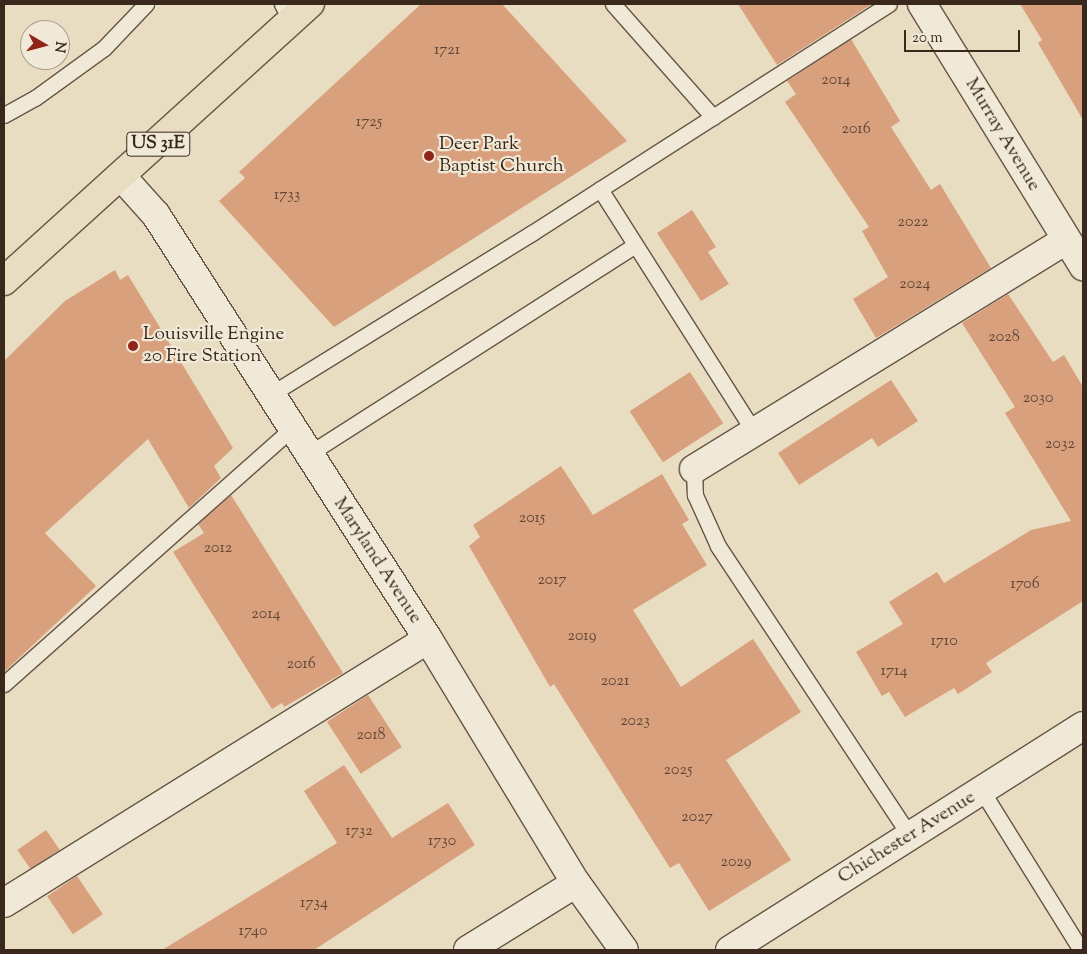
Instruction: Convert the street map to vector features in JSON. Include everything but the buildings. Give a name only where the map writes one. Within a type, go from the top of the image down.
[{"type":"main road","name":"US 31E","points":[[4,281],[122,177],[294,9]]},
{"type":"street","name":"Murray Avenue","points":[[922,4],[1083,266]]},
{"type":"street","name":"Maryland Avenue","points":[[122,177],[156,215],[268,396],[428,640],[576,883],[624,950]]},
{"type":"street","points":[[694,468],[1066,240]]},
{"type":"street","points":[[4,903],[428,640]]},
{"type":"street","name":"Chichester Avenue","points":[[730,950],[1083,726]]},
{"type":"street","points":[[468,950],[576,883]]},
{"type":"lane","points":[[4,115],[36,98],[104,48],[146,4]]},
{"type":"lane","points":[[613,4],[713,117]]},
{"type":"lane","points":[[268,396],[600,190],[889,4]]},
{"type":"lane","points":[[600,190],[754,432]]},
{"type":"lane","points":[[307,455],[634,246]]},
{"type":"lane","points":[[4,684],[290,430]]},
{"type":"lane","points":[[694,468],[695,495],[718,546],[910,836]]},
{"type":"lane","points":[[982,791],[1081,950]]},
{"type":"place","name":"Deer Park Baptist Church","points":[[429,156]]},
{"type":"place","name":"Louisville Engine 20 Fire Station","points":[[133,346]]}]
